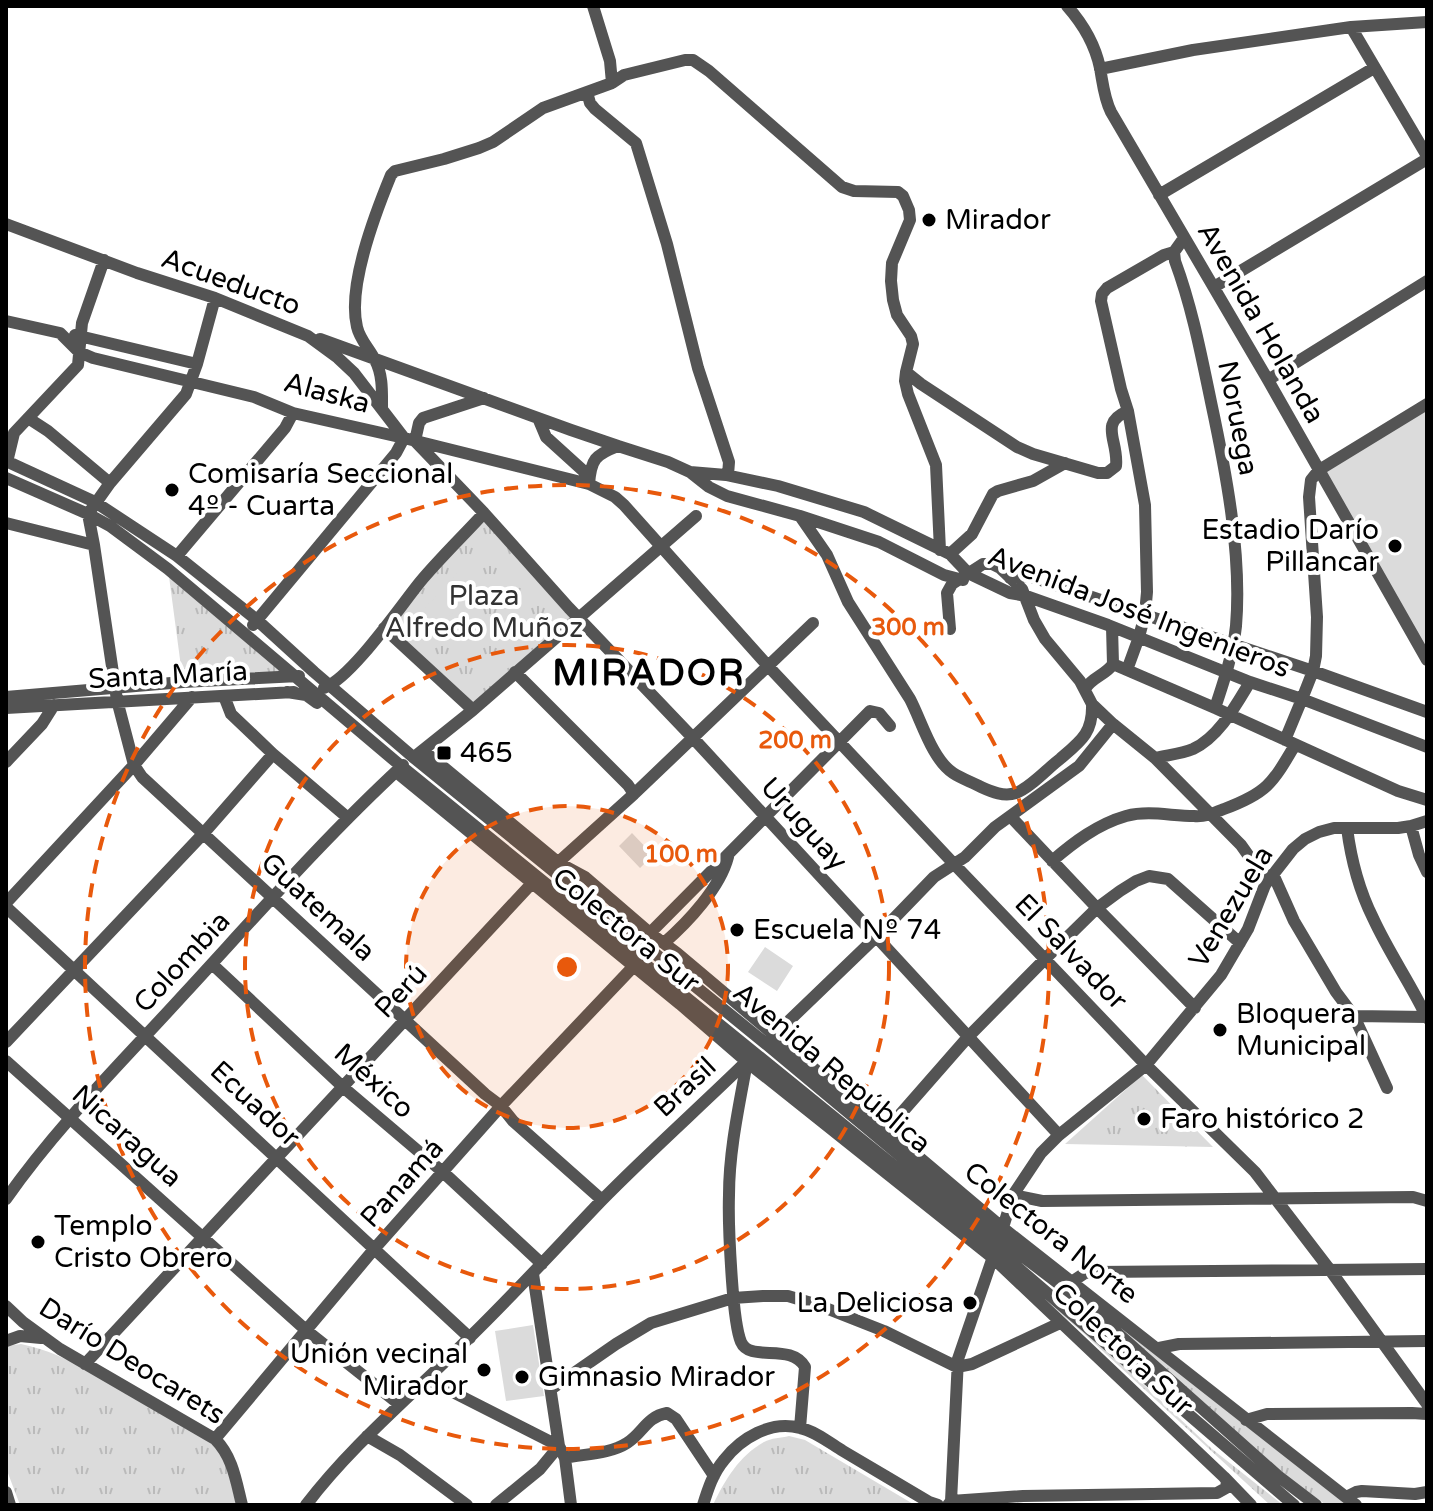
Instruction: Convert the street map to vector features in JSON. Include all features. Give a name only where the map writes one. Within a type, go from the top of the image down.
[{"type":"street","points":[[593,6],[610,61],[612,83]]},
{"type":"street","name":"Avenida Holanda","points":[[1067,6],[1079,19],[1093,45],[1107,104],[1427,660]]},
{"type":"street","points":[[1100,69],[1193,50],[1351,27],[1427,22]]},
{"type":"street","points":[[1214,287],[1427,158],[1351,27]]},
{"type":"street","points":[[382,409],[381,375],[358,330],[355,307],[363,256],[391,175],[395,171],[493,142],[536,111],[612,83],[624,75],[693,60],[842,187],[854,191],[898,192],[903,196],[910,220],[892,263],[893,300],[897,315],[913,344],[905,381],[936,465],[945,552],[972,534],[993,494],[1033,481],[1065,463]]},
{"type":"street","points":[[1159,195],[1374,68]]},
{"type":"street","points":[[587,92],[595,109],[636,143],[667,244],[698,368],[724,441],[729,462],[728,475]]},
{"type":"street","name":"Acueducto","points":[[6,224],[215,298],[300,332],[354,373],[410,439]]},
{"type":"street","points":[[1127,670],[1139,637],[1147,592],[1145,505],[1128,411],[1101,301],[1107,288],[1174,252],[1184,238]]},
{"type":"street","name":"Noruega","points":[[1174,252],[1193,318],[1219,438],[1232,525],[1236,624],[1234,645],[1215,708]]},
{"type":"street","points":[[104,260],[82,323],[78,365],[28,418],[10,431],[6,461],[177,556],[257,620],[314,672],[419,754],[696,516]]},
{"type":"street","points":[[1268,380],[1427,281]]},
{"type":"street","points":[[91,508],[180,403],[197,364],[215,298]]},
{"type":"street","points":[[6,321],[81,335],[197,364]]},
{"type":"street","name":"Avenida José Ingenieros","points":[[300,332],[690,472],[728,475],[778,486],[864,512],[945,552],[962,576],[1112,627],[1427,747]]},
{"type":"street","name":"Alaska","points":[[60,333],[79,352],[93,358],[254,397],[293,413],[589,480]]},
{"type":"street","points":[[906,372],[1017,447],[1098,473],[1107,473],[1116,466],[1111,427],[1117,416],[1128,411]]},
{"type":"street","points":[[246,633],[410,439],[423,418],[484,398]]},
{"type":"street","points":[[1052,861],[1086,835],[1111,821],[1142,813],[1211,814],[1246,801],[1271,783],[1290,743],[1313,671],[1318,636],[1309,497],[1311,480],[1319,470],[1427,404]]},
{"type":"street","points":[[177,556],[285,428],[293,413]]},
{"type":"street","points":[[28,418],[110,483]]},
{"type":"street","points":[[538,418],[546,437],[589,480]]},
{"type":"street","name":"Uruguay","points":[[410,439],[484,513],[1059,1135]]},
{"type":"street","points":[[589,480],[595,458],[618,446]]},
{"type":"street","points":[[690,472],[727,496],[879,542],[924,566],[962,576]]},
{"type":"street","points":[[6,478],[91,508],[246,633],[398,769]]},
{"type":"street","name":"El Salvador","points":[[589,480],[615,497],[954,864],[1146,1065],[1255,1172],[1427,1404]]},
{"type":"street","name":"Guatemala","points":[[91,508],[117,694],[134,765],[142,777],[602,1200]]},
{"type":"street","points":[[331,685],[347,672],[422,580],[484,513]]},
{"type":"street","points":[[800,516],[827,555],[848,602],[920,716],[940,759],[954,773],[997,794],[1020,792],[1086,735],[1093,720],[1092,704]]},
{"type":"street","points":[[6,523],[94,545]]},
{"type":"street","points":[[950,629],[947,593],[952,584],[983,564],[1000,568],[1022,589],[1045,639],[1080,681],[1092,704],[1155,758],[1241,845],[1269,879],[1336,992],[1354,1016],[1387,1088]]},
{"type":"street","points":[[1010,578],[1035,578],[1427,712]]},
{"type":"street","name":"Perú","points":[[85,1364],[535,880],[634,794],[813,623]]},
{"type":"street","points":[[1085,689],[1090,681],[1113,664],[1112,627]]},
{"type":"street","points":[[384,628],[473,710]]},
{"type":"street","points":[[1113,664],[1398,791],[1427,800]]},
{"type":"street","name":"Santa María","points":[[6,708],[54,705],[183,682],[297,677],[314,672]]},
{"type":"street","points":[[515,672],[634,794]]},
{"type":"street","points":[[1155,758],[1193,749],[1213,734],[1250,682]]},
{"type":"street","name":"Santa María","points":[[6,697],[117,694],[224,696],[314,691],[331,685]]},
{"type":"street","name":"Colectora Sur","points":[[287,692],[306,695],[315,701],[535,880],[633,967],[998,1243],[1060,1323],[1251,1505]]},
{"type":"street","points":[[224,696],[231,714],[348,818]]},
{"type":"street","points":[[6,905],[192,697]]},
{"type":"street","points":[[6,762],[42,724],[54,705]]},
{"type":"street","points":[[650,933],[870,711],[879,713],[890,726]]},
{"type":"street","name":"Brasil","points":[[306,1505],[367,1436],[470,1338],[602,1200],[876,937],[934,877],[1079,766],[1113,724]]},
{"type":"street","points":[[6,1042],[203,834],[273,754]]},
{"type":"street","name":"Colombia","points":[[6,1199],[36,1157],[212,964],[348,818],[398,769],[419,754]]},
{"type":"street","name":"Colectora Norte","points":[[419,754],[554,866],[585,877],[664,943],[770,1039],[883,1134],[998,1243],[1073,1281],[1351,1501]]},
{"type":"street","points":[[1010,816],[1195,1008]]},
{"type":"street","name":"Venezuela","points":[[946,1504],[957,1367],[1013,1195],[1028,1169],[1059,1135],[1146,1065],[1195,1008],[1230,964],[1269,879],[1293,849],[1305,839],[1334,828],[1398,828],[1427,821]]},
{"type":"street","points":[[1411,826],[1427,872]]},
{"type":"street","points":[[1347,828],[1355,873],[1368,908],[1427,1018],[1354,1016]]},
{"type":"street","points":[[664,943],[687,921],[720,877],[729,853]]},
{"type":"street","name":"Avenida República","points":[[554,866],[770,1039]]},
{"type":"street","points":[[883,1134],[968,1037],[1045,959],[1097,908],[1136,881],[1149,876],[1168,879],[1240,943]]},
{"type":"street","name":"Avenida República","points":[[535,880],[751,1058]]},
{"type":"street","name":"Ecuador","points":[[6,905],[470,1338]]},
{"type":"street","name":"México","points":[[212,964],[344,1088],[444,1173],[537,1269]]},
{"type":"street","name":"Panamá","points":[[215,1439],[375,1248],[501,1106],[633,967]]},
{"type":"street","points":[[751,1058],[735,1132],[728,1193],[733,1298],[741,1343],[747,1349],[793,1355],[805,1367],[800,1428]]},
{"type":"street","name":"Nicaragua","points":[[6,1061],[307,1331],[399,1404]]},
{"type":"street","points":[[1013,1195],[1042,1201],[1425,1200]]},
{"type":"street","points":[[998,1243],[1294,1505]]},
{"type":"street","points":[[998,1243],[1079,1299],[1278,1476],[1316,1505]]},
{"type":"street","points":[[537,1269],[551,1389],[571,1505]]},
{"type":"street","points":[[1073,1281],[1085,1273],[1095,1272],[1427,1269]]},
{"type":"street","points":[[551,1389],[651,1323],[733,1298],[788,1296],[818,1305],[884,1331],[957,1367],[972,1364],[1060,1323]]},
{"type":"street","name":"Darío Deocarets","points":[[6,1306],[44,1338],[215,1439],[231,1461],[242,1505]]},
{"type":"street","points":[[6,1341],[20,1336],[44,1338]]},
{"type":"street","points":[[1159,1348],[1179,1344],[1427,1341]]},
{"type":"street","points":[[427,1379],[562,1452],[616,1448],[625,1444],[656,1415],[667,1413],[676,1419],[714,1476]]},
{"type":"street","points":[[1246,1420],[1267,1414],[1427,1414]]},
{"type":"street","points":[[703,1505],[724,1460],[753,1435],[781,1426],[800,1428],[929,1502],[946,1504],[1023,1496],[1123,1500],[1217,1493],[1226,1488],[1224,1477]]},
{"type":"street","points":[[367,1436],[400,1455],[467,1505]]},
{"type":"street","points":[[496,1505],[562,1452]]},
{"type":"street","points":[[1351,1501],[1362,1491],[1427,1492]]},
{"type":"street","points":[[6,1492],[10,1505]]},
{"type":"green space","name":"Estadio Darío Pillancar","points":[[1427,404],[1427,660],[1319,470]]},
{"type":"green space","name":"Plaza Alfredo Muñoz","points":[[484,513],[579,618],[473,710],[384,628]]},
{"type":"green space","points":[[168,569],[297,677],[183,682]]},
{"type":"green space","points":[[457,573],[475,590],[442,624],[425,608]]},
{"type":"green space","points":[[632,833],[653,855],[640,868],[619,846]]},
{"type":"green space","points":[[765,947],[793,966],[777,991],[748,972]]},
{"type":"green space","points":[[1142,1075],[1213,1147],[1065,1144]]},
{"type":"green space","points":[[1011,1238],[1350,1505],[1326,1505],[1288,1477]]},
{"type":"green space","points":[[1005,1266],[1089,1333],[1212,1449],[1283,1505],[1270,1505],[1081,1331]]},
{"type":"green space","name":"Gimnasio Mirador","points":[[533,1325],[544,1396],[506,1401],[495,1331]]},
{"type":"green space","points":[[21,1344],[75,1363],[208,1442],[220,1452],[226,1464],[236,1505],[20,1505],[6,1468],[6,1346]]},
{"type":"green space","points":[[789,1436],[805,1440],[915,1505],[713,1505],[728,1478],[747,1454],[767,1441]]},
{"type":"place","name":"Mirador","points":[[929,220]]},
{"type":"place","name":"Comisaría Seccional 4º - Cuarta","points":[[172,490]]},
{"type":"place","name":"Estadio Darío Pillancar","points":[[1395,546]]},
{"type":"place","name":"465","points":[[444,753]]},
{"type":"place","name":"Escuela Nº 74","points":[[737,930]]},
{"type":"place","name":"Bloquera Municipal","points":[[1220,1030]]},
{"type":"place","name":"Faro histórico 2","points":[[1144,1119]]},
{"type":"place","name":"Templo Cristo Obrero","points":[[38,1242]]},
{"type":"place","name":"La Deliciosa","points":[[970,1303]]},
{"type":"place","name":"Unión vecinal Mirador","points":[[484,1370]]},
{"type":"place","name":"Gimnasio Mirador","points":[[522,1377]]},
{"type":"district","name":"MIRADOR","points":[[649,673]]}]
